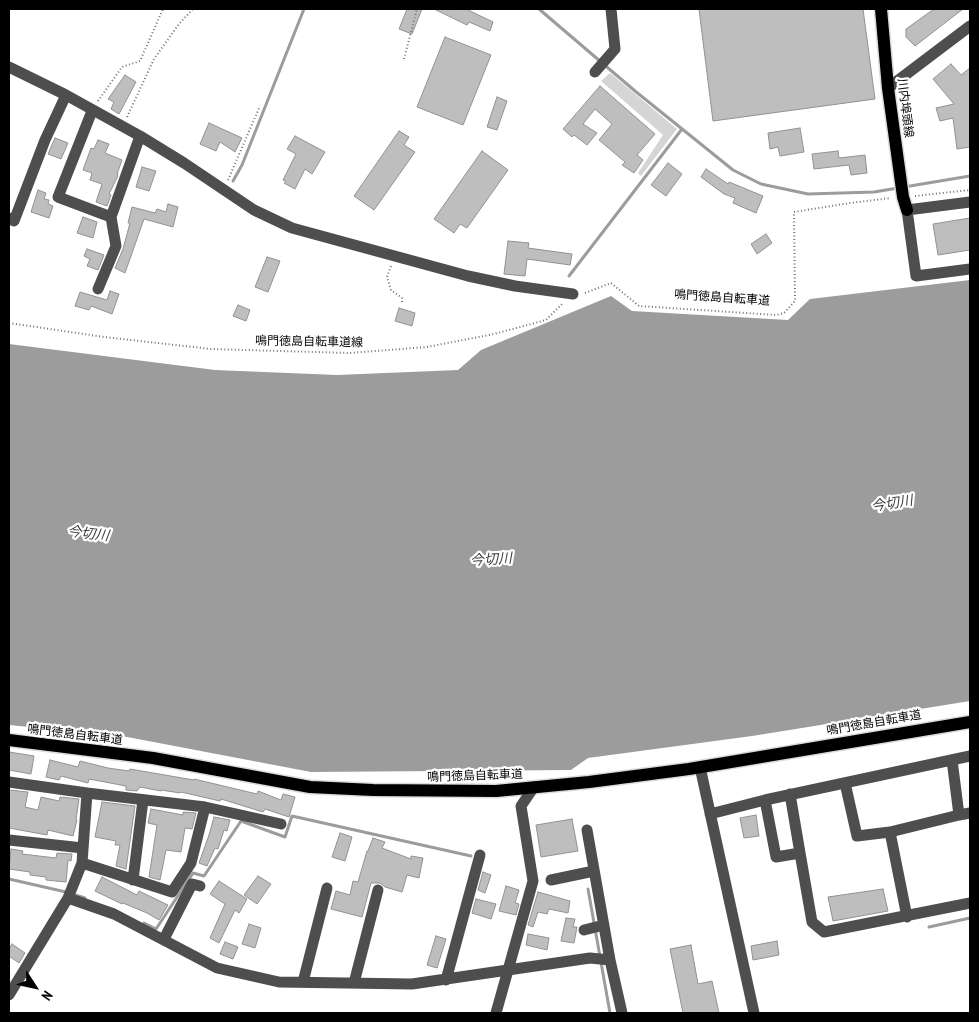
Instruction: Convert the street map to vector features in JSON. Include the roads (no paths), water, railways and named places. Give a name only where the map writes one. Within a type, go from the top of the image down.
[{"type":"main road","name":"川内埠頭線","points":[[881,9],[888,88],[905,203]]},
{"type":"main road","name":"鳴門徳島自転車道","points":[[9,740],[153,758],[310,787],[373,790],[496,791],[700,767],[970,722]]},
{"type":"street","points":[[595,72],[614,49],[611,9]]},
{"type":"street","points":[[888,88],[970,26]]},
{"type":"street","points":[[9,67],[140,136],[254,210],[292,228],[487,280],[573,294]]},
{"type":"street","points":[[9,218],[14,221],[45,140],[66,96]]},
{"type":"street","points":[[92,111],[58,196],[112,217]]},
{"type":"street","points":[[98,289],[116,246],[112,217],[140,136]]},
{"type":"street","points":[[970,202],[905,203],[916,276],[970,269]]},
{"type":"street","points":[[710,814],[790,794],[970,756]]},
{"type":"street","points":[[845,783],[857,836],[890,832],[965,814],[952,760]]},
{"type":"street","points":[[700,767],[754,1013]]},
{"type":"street","points":[[9,782],[205,807],[281,824]]},
{"type":"street","points":[[496,1013],[533,881],[521,806],[534,787]]},
{"type":"street","points":[[9,995],[68,898],[82,863],[88,793]]},
{"type":"street","points":[[790,794],[812,922],[824,932],[970,903]]},
{"type":"street","points":[[134,880],[143,800]]},
{"type":"street","points":[[765,800],[776,857],[800,853]]},
{"type":"street","points":[[82,863],[172,892],[191,863],[205,807]]},
{"type":"street","points":[[587,830],[610,960],[622,1013]]},
{"type":"street","points":[[890,832],[907,917]]},
{"type":"street","points":[[9,840],[83,848]]},
{"type":"street","points":[[446,980],[480,854]]},
{"type":"street","points":[[551,880],[594,871]]},
{"type":"street","points":[[164,939],[192,884],[200,886]]},
{"type":"street","points":[[303,982],[327,888]]},
{"type":"street","points":[[354,983],[378,890]]},
{"type":"street","points":[[68,898],[114,914],[217,968],[270,980],[412,984],[590,958],[610,960]]},
{"type":"street","points":[[584,930],[604,925]]},
{"type":"water","name":"今切川","points":[[970,280],[970,701],[752,736],[588,758],[571,770],[311,772],[122,736],[9,725],[9,344],[215,370],[337,375],[458,370],[481,350],[611,296],[632,311],[788,320],[810,299]]},
{"type":"waterway","points":[[233,181],[242,165],[304,9]]},
{"type":"waterway","points":[[539,9],[635,91],[733,170],[761,184],[808,194],[874,192],[898,188]]},
{"type":"waterway","points":[[569,276],[682,129]]},
{"type":"waterway","points":[[904,187],[970,176]]},
{"type":"waterway","points":[[144,923],[156,929],[193,873],[204,876],[241,821],[285,837],[292,816],[471,856]]},
{"type":"waterway","points":[[9,879],[66,892]]},
{"type":"waterway","points":[[588,889],[610,1013]]},
{"type":"waterway","points":[[72,894],[85,898]]},
{"type":"waterway","points":[[929,927],[970,918]]}]
